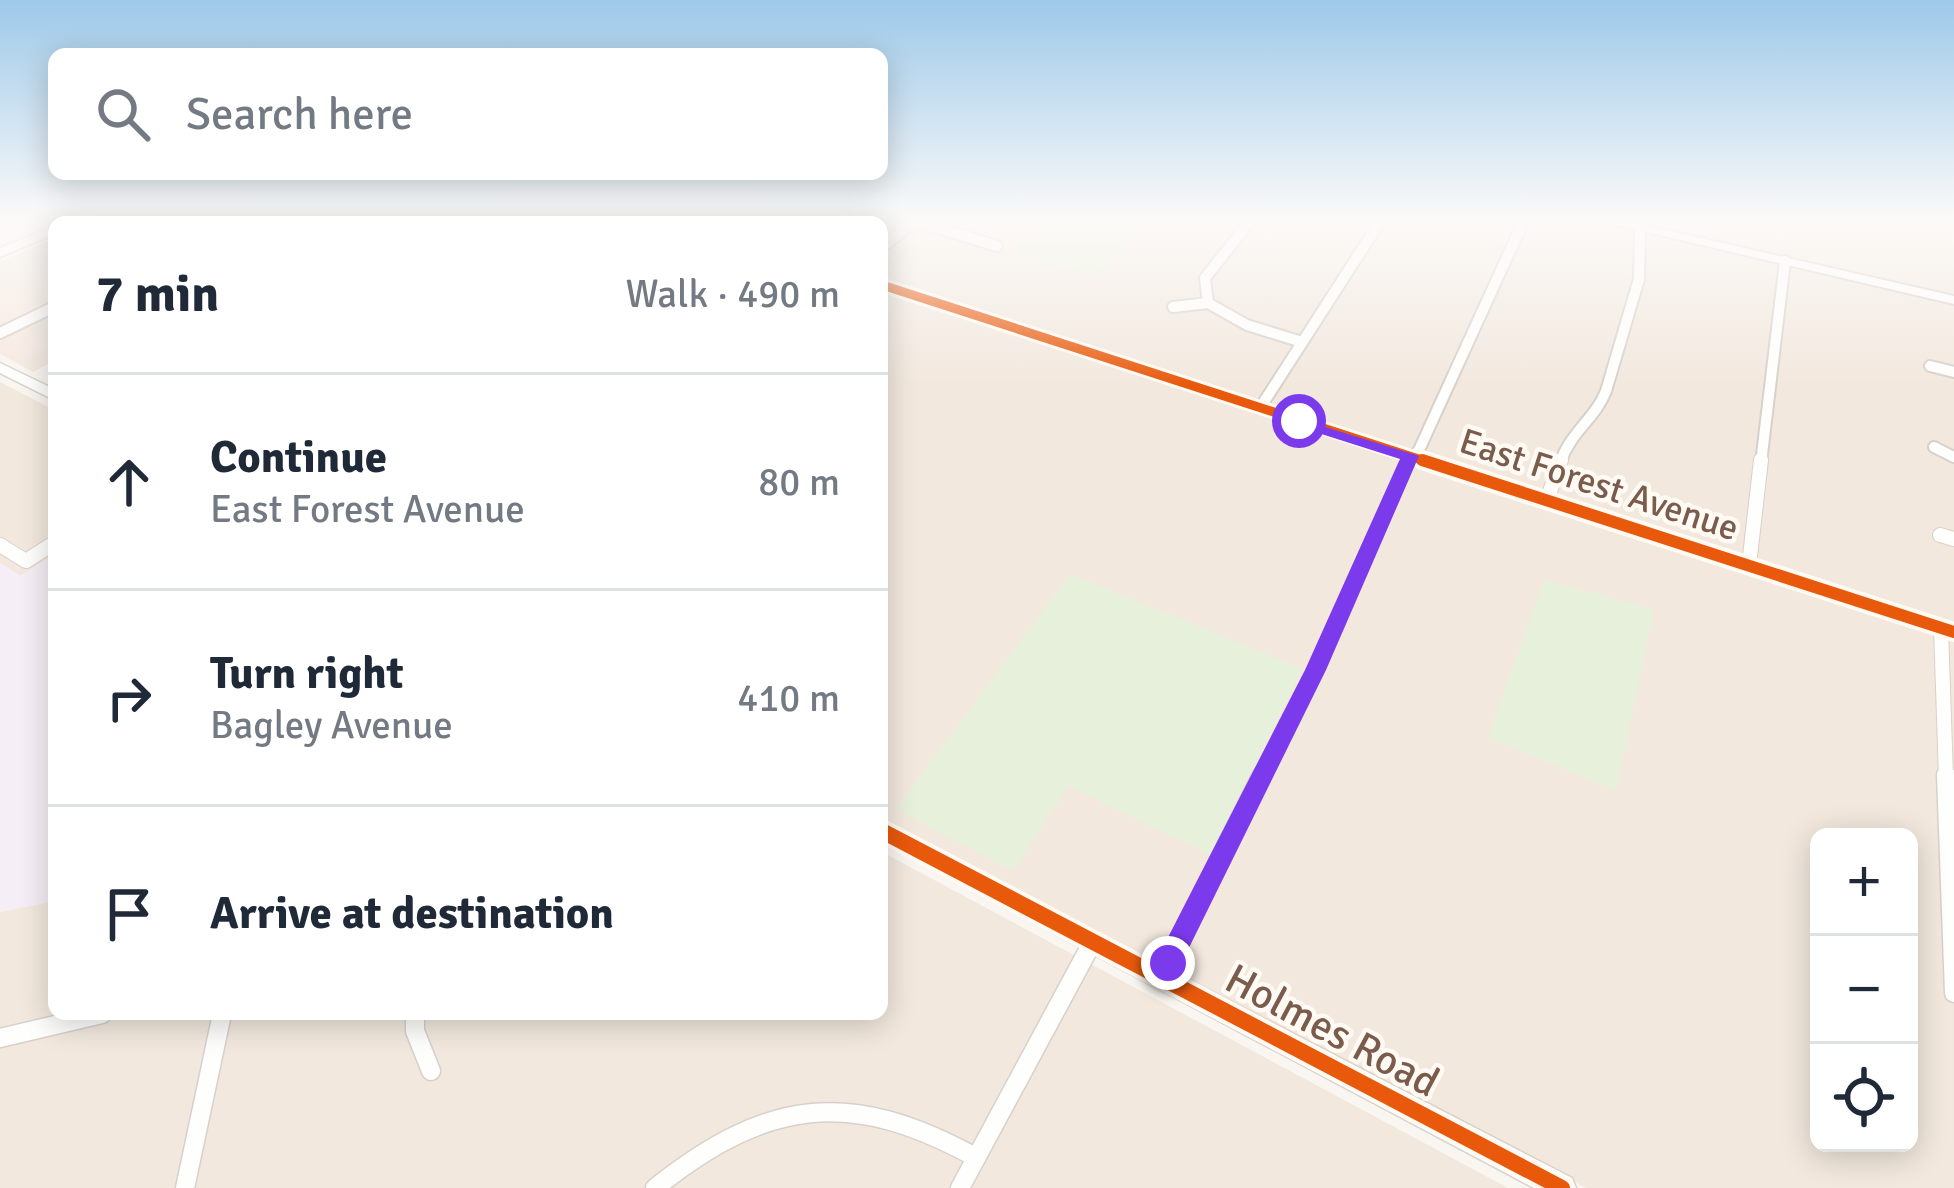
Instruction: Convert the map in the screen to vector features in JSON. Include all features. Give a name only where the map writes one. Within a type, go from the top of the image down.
[{"type":"main road","points":[[0,367],[48,390]]},
{"type":"main road","name":"Holmes Road","points":[[888,834],[1562,1188]]},
{"type":"street","points":[[1207,275],[1208,303]]},
{"type":"street","points":[[1260,408],[1345,275]]},
{"type":"street","points":[[1160,978],[1315,670],[1410,456],[1418,450],[1498,275]]},
{"type":"street","points":[[1546,500],[1569,437],[1601,404],[1639,275]]},
{"type":"street","points":[[1749,565],[1783,275]]},
{"type":"street","points":[[1848,275],[1954,300]]},
{"type":"street","name":"East Forest Avenue","points":[[888,287],[1947,630]]},
{"type":"street","points":[[1173,307],[1208,303],[1247,325],[1302,342]]},
{"type":"street","points":[[0,333],[48,310]]},
{"type":"street","points":[[1930,366],[1954,372]]},
{"type":"street","points":[[1934,447],[1954,458]]},
{"type":"street","points":[[0,545],[26,561],[48,547]]},
{"type":"street","points":[[1947,630],[1954,993]]},
{"type":"street","points":[[960,1188],[1092,943]]},
{"type":"street","points":[[0,1038],[76,1020]]},
{"type":"street","points":[[185,1188],[221,1020]]},
{"type":"street","points":[[415,1020],[431,1071]]},
{"type":"street","points":[[655,1188],[699,1154],[751,1127],[812,1112],[883,1115],[976,1156]]},
{"type":"shaded area","points":[[0,275],[48,275],[48,344],[18,328],[0,294]]},
{"type":"shaded area","points":[[888,275],[1839,275],[1954,302],[1954,1188],[1586,1188],[888,823]]},
{"type":"shaded area","points":[[1874,275],[1954,275],[1954,294]]},
{"type":"shaded area","points":[[12,291],[48,310],[19,328],[48,346],[15,362],[0,354],[0,294]]},
{"type":"shaded area","points":[[48,346],[48,364],[33,372],[15,362]]},
{"type":"shaded area","points":[[0,382],[48,407],[48,559],[20,576],[0,563]]},
{"type":"shaded area","points":[[48,559],[48,902],[0,912],[0,563],[21,576]]},
{"type":"shaded area","points":[[888,855],[1508,1188],[0,1188],[0,912],[48,902],[48,1020],[888,1020]]},
{"type":"green space","points":[[1070,574],[1303,669],[1211,855],[1068,786],[1013,871],[896,809]]},
{"type":"green space","points":[[1544,580],[1654,609],[1616,791],[1488,737]]},
{"type":"cycle path","points":[[888,287],[1954,632]]},
{"type":"cycle path","points":[[888,834],[1562,1188]]},
{"type":"route","points":[[1168,963],[1315,670],[1410,456],[1299,421]]}]
